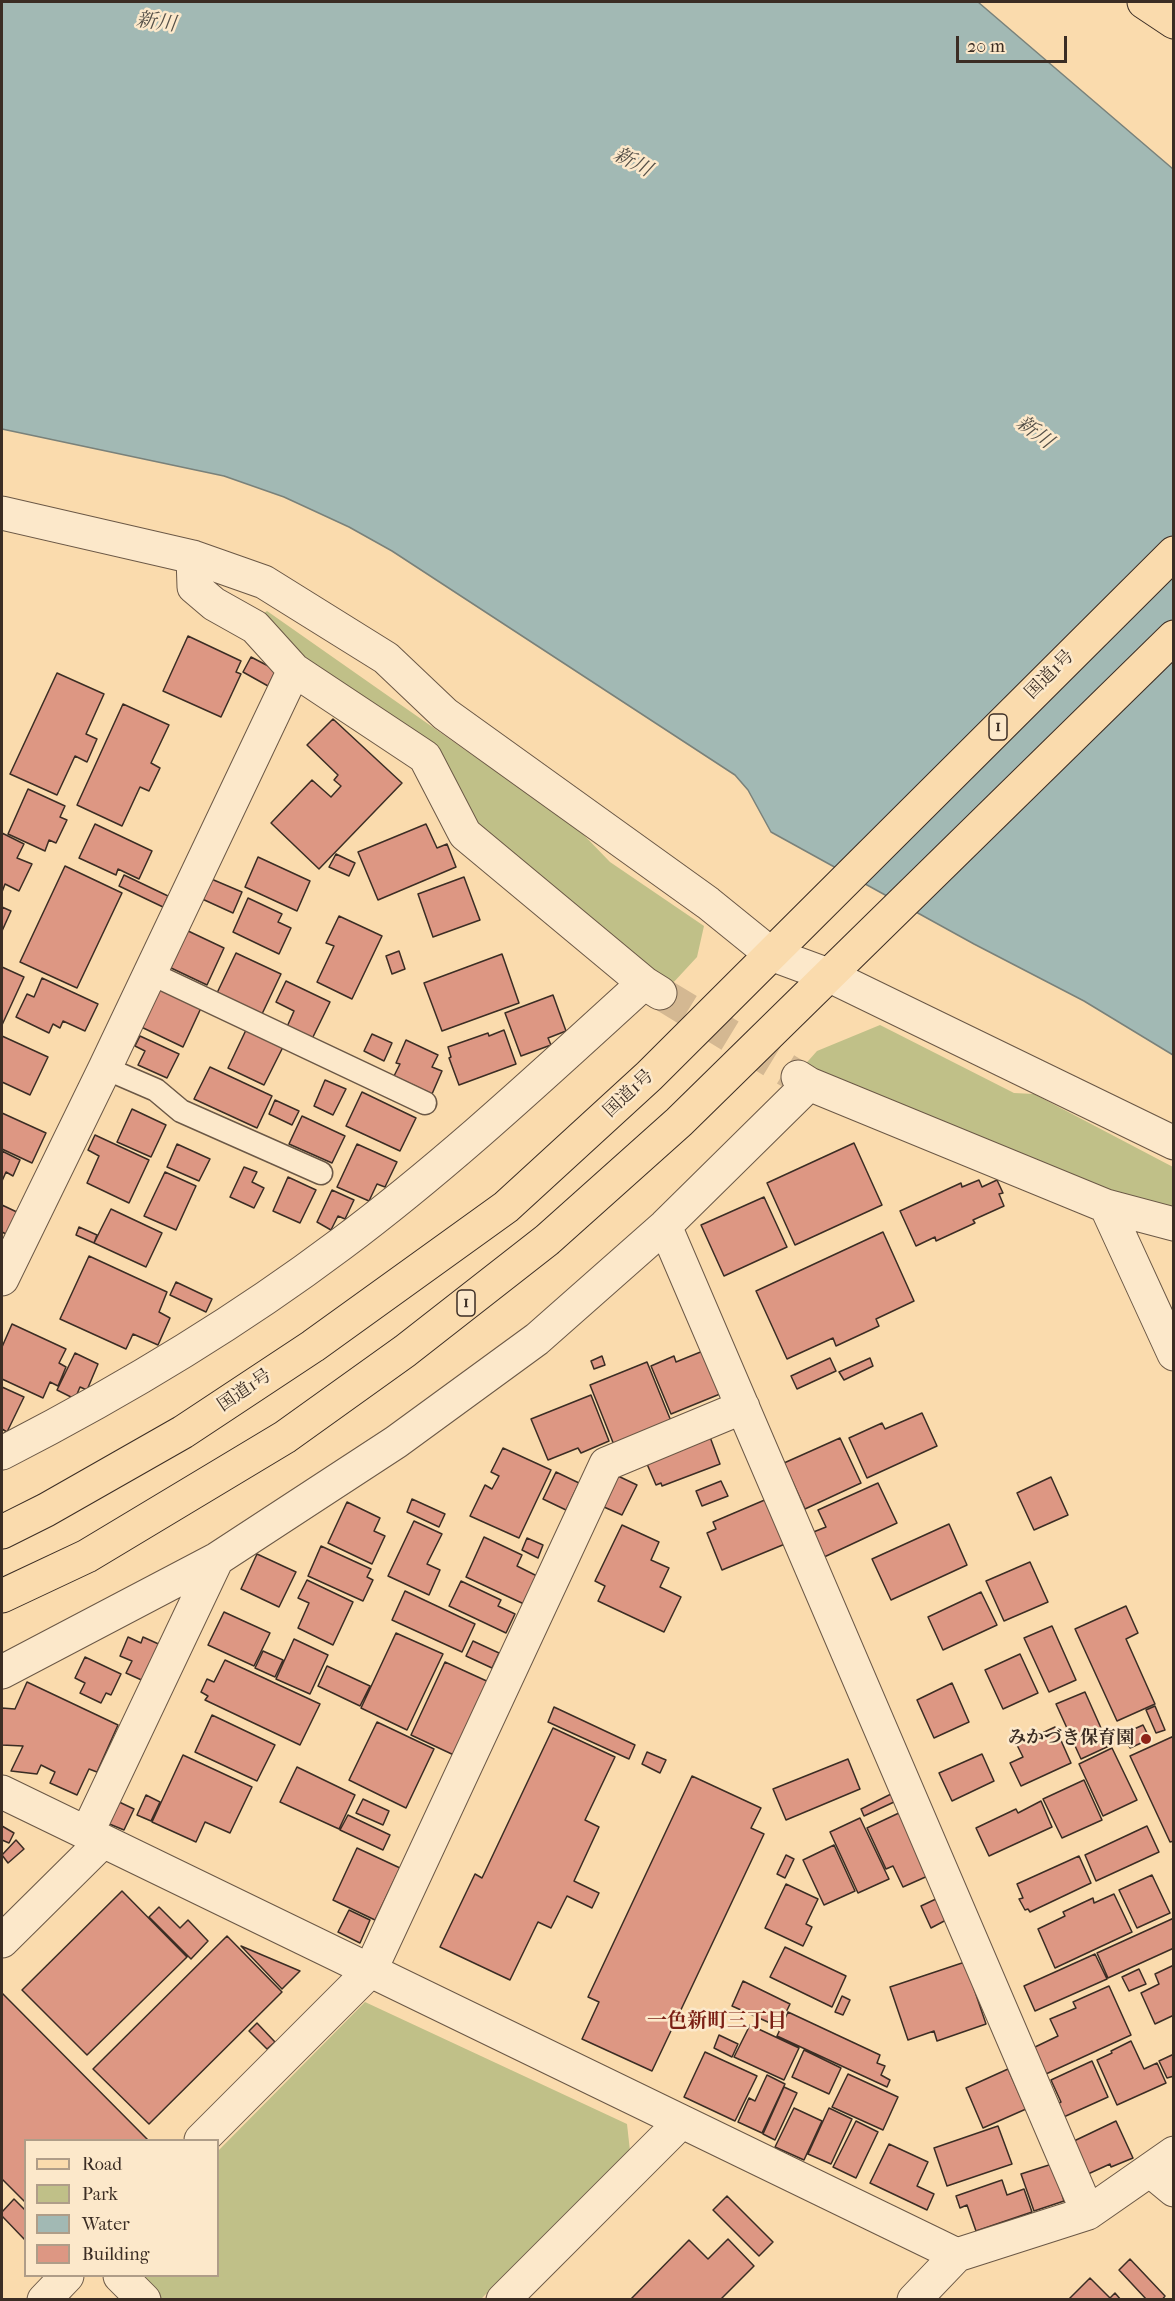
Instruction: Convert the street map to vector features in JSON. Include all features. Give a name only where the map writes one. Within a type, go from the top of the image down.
[{"type":"main road","points":[[1144,2],[1173,22]]},
{"type":"main road","name":"国道1号","points":[[2,1532],[46,1510],[183,1432],[313,1346],[506,1207],[649,1076],[1173,553]]},
{"type":"main road","name":"1","points":[[2,1596],[87,1556],[285,1437],[405,1351],[547,1240],[679,1122],[1173,637]]},
{"type":"street","points":[[5,522],[193,557],[264,582],[386,658],[445,714],[708,903],[771,954],[828,975],[1173,1143]]},
{"type":"street","points":[[2,1453],[67,1420],[218,1329],[341,1244],[474,1137],[652,988],[465,834],[425,757],[294,669],[255,627],[214,604],[194,587],[193,557]]},
{"type":"street","points":[[2,1279],[105,1068],[294,669]]},
{"type":"street","points":[[2,1672],[217,1559],[396,1442],[537,1340],[665,1226],[804,1080],[1106,1206],[1173,1224]]},
{"type":"street","points":[[1106,1206],[1173,1354]]},
{"type":"street","points":[[665,1226],[1088,2213]]},
{"type":"street","points":[[202,2139],[370,1971],[606,1464],[743,1407]]},
{"type":"street","points":[[2,1941],[95,1837],[217,1559]]},
{"type":"street","points":[[2,1792],[957,2255]]},
{"type":"street","points":[[503,2300],[681,2122]]},
{"type":"street","points":[[914,2300],[957,2255],[1088,2213],[1166,2171]]},
{"type":"street","points":[[44,2300],[67,2277]]},
{"type":"street","points":[[121,2277],[144,2300]]},
{"type":"lane","points":[[150,973],[425,1103]]},
{"type":"lane","points":[[105,1068],[156,1090],[181,1111],[321,1173]]},
{"type":"green space","points":[[267,611],[578,829],[610,862],[704,926],[697,957],[672,984],[472,823],[260,616]]},
{"type":"green space","points":[[880,1025],[1014,1093],[1034,1094],[1173,1167],[1173,1213],[1105,1192],[801,1069],[817,1051]]},
{"type":"green space","points":[[365,2002],[627,2124],[630,2151],[481,2299],[158,2299],[135,2277],[219,2277],[219,2150]]},
{"type":"water","name":"新川","points":[[2,2],[978,2],[1173,169],[1173,1055],[1084,1001],[974,944],[771,832],[748,790],[735,775],[392,551],[349,527],[284,497],[224,476],[2,429]]},
{"type":"building","points":[[188,636],[241,661],[236,672],[241,674],[221,717],[163,691]]},
{"type":"building","points":[[251,657],[276,670],[268,686],[243,672]]},
{"type":"building","points":[[57,673],[104,694],[86,734],[97,739],[87,762],[75,756],[57,795],[10,774]]},
{"type":"building","points":[[123,704],[169,725],[151,763],[160,768],[149,791],[140,787],[122,826],[77,805]]},
{"type":"building","points":[[333,719],[402,783],[319,869],[271,823],[312,780],[331,797],[341,786],[334,780],[338,775],[307,745]]},
{"type":"building","points":[[28,789],[65,806],[60,817],[67,820],[56,843],[49,840],[45,851],[8,834]]},
{"type":"building","points":[[95,824],[152,851],[139,879],[118,869],[116,875],[79,858]]},
{"type":"building","points":[[426,824],[437,848],[447,844],[456,867],[378,900],[358,852]]},
{"type":"building","points":[[2,833],[24,844],[17,858],[32,864],[19,891],[5,884],[2,892]]},
{"type":"building","points":[[336,854],[355,863],[349,876],[329,867]]},
{"type":"building","points":[[258,857],[310,881],[297,911],[245,887]]},
{"type":"building","points":[[65,866],[122,893],[77,988],[20,962]]},
{"type":"building","points":[[124,875],[168,896],[163,907],[119,886]]},
{"type":"building","points":[[464,877],[480,920],[433,937],[418,894]]},
{"type":"building","points":[[209,878],[242,892],[233,913],[200,898]]},
{"type":"building","points":[[248,898],[282,914],[278,922],[291,928],[279,954],[233,932]]},
{"type":"building","points":[[2,907],[11,911],[2,931]]},
{"type":"building","points":[[339,916],[382,936],[352,999],[317,982],[334,946],[326,943]]},
{"type":"building","points":[[186,930],[224,948],[207,985],[169,967]]},
{"type":"building","points":[[399,951],[405,969],[392,974],[386,956]]},
{"type":"building","points":[[236,953],[281,974],[262,1014],[217,993]]},
{"type":"building","points":[[502,954],[519,1003],[442,1031],[424,983]]},
{"type":"building","points":[[2,967],[24,977],[2,1025]]},
{"type":"building","points":[[42,978],[98,1004],[85,1031],[63,1021],[60,1028],[53,1024],[49,1033],[16,1017],[27,994],[34,997]]},
{"type":"building","points":[[286,981],[330,1002],[311,1041],[286,1029],[294,1011],[276,1002]]},
{"type":"building","points":[[159,989],[201,1008],[183,1047],[135,1024]]},
{"type":"building","points":[[553,995],[566,1031],[548,1038],[551,1045],[521,1056],[505,1013]]},
{"type":"building","points":[[246,1030],[283,1047],[264,1085],[228,1068]]},
{"type":"building","points":[[504,1030],[516,1064],[459,1085],[449,1058],[451,1057],[448,1047]]},
{"type":"building","points":[[372,1034],[392,1043],[384,1061],[364,1051]]},
{"type":"building","points":[[2,1036],[48,1057],[30,1095],[2,1082]]},
{"type":"building","points":[[140,1036],[179,1054],[167,1078],[138,1065],[145,1051],[135,1046]]},
{"type":"building","points":[[406,1040],[438,1055],[432,1067],[442,1071],[432,1094],[394,1076],[400,1064],[396,1063]]},
{"type":"building","points":[[210,1067],[272,1096],[257,1128],[194,1099]]},
{"type":"building","points":[[325,1080],[346,1089],[333,1115],[314,1106]]},
{"type":"building","points":[[362,1092],[416,1118],[400,1151],[346,1126]]},
{"type":"building","points":[[275,1100],[299,1111],[292,1125],[269,1114]]},
{"type":"building","points":[[132,1109],[166,1125],[151,1157],[117,1142]]},
{"type":"building","points":[[2,1113],[46,1133],[32,1163],[2,1149]]},
{"type":"building","points":[[302,1116],[345,1136],[332,1163],[289,1144]]},
{"type":"building","points":[[95,1135],[149,1160],[129,1203],[87,1183],[99,1156],[88,1150]]},
{"type":"building","points":[[854,1143],[882,1205],[795,1245],[767,1183]]},
{"type":"building","points":[[177,1144],[210,1159],[199,1181],[167,1167]]},
{"type":"building","points":[[357,1144],[397,1162],[385,1187],[377,1184],[369,1201],[337,1187]]},
{"type":"building","points":[[2,1151],[20,1160],[13,1176],[6,1172],[2,1181]]},
{"type":"building","points":[[244,1167],[257,1172],[252,1182],[264,1188],[254,1208],[230,1197]]},
{"type":"building","points":[[165,1172],[196,1186],[176,1230],[144,1216]]},
{"type":"building","points":[[288,1177],[316,1190],[300,1223],[273,1211]]},
{"type":"building","points":[[979,1180],[982,1187],[997,1180],[1003,1193],[999,1194],[1004,1206],[973,1220],[975,1223],[936,1241],[935,1237],[916,1246],[900,1211],[961,1183],[962,1187]]},
{"type":"building","points":[[332,1190],[354,1200],[345,1219],[338,1216],[331,1230],[317,1222]]},
{"type":"building","points":[[764,1197],[787,1247],[724,1276],[701,1225]]},
{"type":"building","points":[[2,1205],[21,1214],[10,1236],[2,1232]]},
{"type":"building","points":[[111,1209],[162,1233],[146,1267],[94,1243]]},
{"type":"building","points":[[79,1227],[97,1235],[94,1243],[76,1235]]},
{"type":"building","points":[[883,1232],[914,1301],[876,1319],[879,1326],[836,1346],[833,1338],[787,1359],[756,1291]]},
{"type":"building","points":[[89,1256],[167,1292],[159,1312],[170,1318],[158,1345],[133,1334],[126,1349],[60,1319]]},
{"type":"building","points":[[176,1282],[212,1299],[206,1312],[170,1295]]},
{"type":"building","points":[[12,1324],[66,1349],[59,1363],[66,1367],[58,1386],[50,1382],[43,1398],[2,1379],[2,1347]]},
{"type":"building","points":[[703,1351],[720,1394],[671,1414],[651,1366],[674,1356],[676,1362]]},
{"type":"building","points":[[75,1353],[98,1364],[87,1390],[80,1387],[75,1399],[57,1390]]},
{"type":"building","points":[[602,1356],[605,1365],[594,1369],[591,1361]]},
{"type":"building","points":[[830,1358],[836,1371],[797,1389],[791,1376]]},
{"type":"building","points":[[870,1358],[873,1366],[844,1380],[839,1372]]},
{"type":"building","points":[[647,1362],[671,1421],[614,1445],[590,1385]]},
{"type":"building","points":[[2,1387],[24,1397],[7,1432],[2,1429]]},
{"type":"building","points":[[591,1395],[609,1441],[581,1453],[578,1448],[548,1460],[531,1419]]},
{"type":"building","points":[[922,1413],[937,1446],[867,1478],[849,1438],[882,1423],[885,1429]]},
{"type":"building","points":[[710,1437],[720,1464],[662,1486],[661,1483],[656,1485],[647,1464]]},
{"type":"building","points":[[840,1438],[861,1483],[805,1509],[784,1463]]},
{"type":"building","points":[[503,1448],[551,1470],[519,1538],[470,1516],[485,1485],[492,1489],[499,1476],[491,1472]]},
{"type":"building","points":[[556,1472],[579,1483],[566,1510],[543,1499]]},
{"type":"building","points":[[618,1476],[637,1485],[622,1515],[604,1507]]},
{"type":"building","points":[[1051,1477],[1068,1515],[1034,1530],[1017,1493]]},
{"type":"building","points":[[721,1481],[728,1496],[702,1506],[696,1491]]},
{"type":"building","points":[[878,1483],[897,1523],[822,1558],[811,1533],[826,1527],[818,1510]]},
{"type":"building","points":[[412,1499],[445,1514],[439,1527],[407,1512]]},
{"type":"building","points":[[767,1499],[785,1544],[722,1570],[707,1533],[716,1529],[713,1522]]},
{"type":"building","points":[[347,1502],[380,1518],[374,1531],[385,1536],[372,1564],[328,1543]]},
{"type":"building","points":[[414,1521],[442,1534],[427,1564],[440,1570],[429,1595],[388,1576]]},
{"type":"building","points":[[949,1524],[967,1565],[891,1600],[872,1559]]},
{"type":"building","points":[[622,1525],[659,1542],[651,1560],[669,1568],[660,1587],[681,1597],[664,1632],[598,1601],[605,1586],[595,1581]]},
{"type":"building","points":[[484,1537],[522,1555],[517,1566],[537,1576],[524,1604],[466,1577]]},
{"type":"building","points":[[527,1538],[543,1545],[538,1558],[522,1550]]},
{"type":"building","points":[[321,1546],[371,1569],[367,1577],[373,1580],[363,1601],[308,1576]]},
{"type":"building","points":[[257,1554],[296,1572],[279,1607],[241,1589]]},
{"type":"building","points":[[1030,1562],[1048,1602],[1004,1621],[986,1581]]},
{"type":"building","points":[[307,1580],[353,1602],[333,1645],[298,1628],[309,1603],[298,1598]]},
{"type":"building","points":[[461,1581],[501,1600],[498,1606],[515,1614],[506,1633],[449,1606]]},
{"type":"building","points":[[405,1591],[475,1624],[462,1652],[392,1620]]},
{"type":"building","points":[[981,1592],[997,1625],[943,1650],[928,1617]]},
{"type":"building","points":[[1126,1606],[1138,1633],[1126,1639],[1155,1704],[1117,1721],[1075,1629]]},
{"type":"building","points":[[224,1612],[270,1633],[254,1666],[208,1645]]},
{"type":"building","points":[[1052,1626],[1076,1680],[1049,1692],[1024,1638]]},
{"type":"building","points":[[396,1633],[443,1654],[407,1730],[361,1708]]},
{"type":"building","points":[[128,1637],[141,1643],[143,1637],[163,1646],[146,1682],[126,1673],[132,1661],[120,1656]]},
{"type":"building","points":[[294,1639],[328,1655],[310,1694],[276,1679]]},
{"type":"building","points":[[473,1641],[499,1653],[492,1668],[466,1656]]},
{"type":"building","points":[[263,1651],[283,1660],[275,1677],[255,1668]]},
{"type":"building","points":[[1020,1654],[1038,1693],[1003,1709],[985,1670]]},
{"type":"building","points":[[85,1657],[121,1674],[111,1695],[106,1693],[101,1703],[80,1693],[85,1683],[75,1678]]},
{"type":"building","points":[[225,1660],[320,1704],[300,1745],[205,1700],[208,1696],[201,1692],[207,1679],[214,1682]]},
{"type":"building","points":[[445,1662],[491,1683],[456,1756],[411,1735]]},
{"type":"building","points":[[327,1666],[370,1686],[360,1706],[318,1686]]},
{"type":"building","points":[[27,1682],[118,1725],[97,1772],[89,1769],[77,1795],[50,1783],[55,1772],[41,1765],[37,1774],[11,1771],[23,1746],[2,1745],[2,1708],[15,1709]]},
{"type":"building","points":[[952,1683],[969,1722],[934,1738],[917,1700]]},
{"type":"building","points":[[1085,1692],[1109,1746],[1081,1759],[1056,1704]]},
{"type":"building","points":[[1155,1706],[1165,1730],[1156,1733],[1146,1710]]},
{"type":"building","points":[[554,1707],[635,1745],[629,1759],[548,1722]]},
{"type":"building","points":[[212,1715],[275,1745],[257,1781],[195,1752]]},
{"type":"building","points":[[377,1722],[434,1749],[406,1808],[349,1780]]},
{"type":"building","points":[[1143,1725],[1150,1739],[1130,1748],[1123,1734]]},
{"type":"building","points":[[1055,1727],[1071,1763],[1021,1786],[1010,1763],[1023,1757],[1017,1745]]},
{"type":"building","points":[[553,1728],[615,1757],[585,1820],[599,1827],[574,1881],[599,1893],[592,1908],[567,1896],[551,1928],[538,1922],[510,1980],[440,1947],[475,1874],[482,1878]]},
{"type":"building","points":[[1174,1736],[1174,1841],[1170,1842],[1130,1756]]},
{"type":"building","points":[[1112,1748],[1137,1800],[1103,1816],[1079,1764]]},
{"type":"building","points":[[647,1752],[666,1760],[660,1773],[642,1764]]},
{"type":"building","points":[[982,1754],[994,1781],[952,1801],[939,1773]]},
{"type":"building","points":[[183,1755],[252,1787],[230,1833],[205,1822],[196,1842],[152,1822]]},
{"type":"building","points":[[848,1759],[860,1789],[786,1820],[773,1789]]},
{"type":"building","points":[[297,1767],[355,1795],[339,1829],[280,1802]]},
{"type":"building","points":[[692,1776],[761,1808],[751,1828],[764,1834],[652,2071],[582,2039],[599,2002],[588,1997]]},
{"type":"building","points":[[1084,1780],[1102,1820],[1062,1838],[1043,1799]]},
{"type":"building","points":[[891,1794],[894,1802],[864,1816],[861,1809]]},
{"type":"building","points":[[146,1795],[160,1802],[151,1821],[137,1815]]},
{"type":"building","points":[[363,1799],[389,1811],[383,1825],[356,1813]]},
{"type":"building","points":[[117,1801],[134,1809],[124,1830],[107,1823]]},
{"type":"building","points":[[1041,1801],[1052,1827],[989,1856],[976,1828],[1016,1809],[1018,1813]]},
{"type":"building","points":[[901,1812],[930,1875],[903,1887],[893,1866],[886,1869],[867,1828]]},
{"type":"building","points":[[348,1815],[390,1835],[383,1850],[340,1830]]},
{"type":"building","points":[[860,1818],[889,1879],[858,1893],[830,1832]]},
{"type":"building","points":[[2,1826],[14,1833],[9,1843],[2,1840]]},
{"type":"building","points":[[1147,1826],[1159,1852],[1096,1881],[1085,1855]]},
{"type":"building","points":[[16,1840],[24,1849],[8,1863],[2,1855]]},
{"type":"building","points":[[834,1845],[855,1891],[824,1905],[803,1860]]},
{"type":"building","points":[[357,1848],[400,1868],[375,1920],[333,1900]]},
{"type":"building","points":[[786,1855],[794,1859],[785,1878],[777,1874]]},
{"type":"building","points":[[1079,1856],[1091,1883],[1030,1912],[1028,1909],[1025,1910],[1019,1899],[1023,1898],[1017,1884]]},
{"type":"building","points":[[1152,1875],[1170,1913],[1137,1928],[1119,1890]]},
{"type":"building","points":[[786,1884],[818,1899],[806,1924],[812,1927],[803,1946],[765,1928]]},
{"type":"building","points":[[122,1891],[187,1957],[87,2055],[22,1990]]},
{"type":"building","points":[[1114,1894],[1132,1932],[1055,1968],[1038,1929],[1065,1916],[1063,1912],[1093,1898],[1094,1903]]},
{"type":"building","points":[[938,1898],[948,1919],[931,1928],[921,1906]]},
{"type":"building","points":[[159,1907],[180,1928],[188,1920],[208,1941],[191,1959],[149,1917]]},
{"type":"building","points":[[349,1910],[370,1920],[360,1943],[338,1932]]},
{"type":"building","points":[[1174,1918],[1174,1948],[1108,1978],[1097,1953]]},
{"type":"building","points":[[227,1936],[282,1992],[149,2124],[93,2069]]},
{"type":"building","points":[[241,1946],[300,1971],[282,1989]]},
{"type":"building","points":[[785,1947],[846,1976],[832,2007],[770,1977]]},
{"type":"building","points":[[1095,1954],[1107,1979],[1035,2011],[1024,1986]]},
{"type":"building","points":[[965,1962],[986,2024],[937,2041],[934,2031],[908,2040],[890,1987]]},
{"type":"building","points":[[1174,1965],[1174,2015],[1155,2024],[1141,1993],[1159,1984],[1155,1974]]},
{"type":"building","points":[[1139,1969],[1146,1984],[1129,1991],[1122,1977]]},
{"type":"building","points":[[743,1981],[790,2004],[779,2027],[732,2006]]},
{"type":"building","points":[[1109,1986],[1131,2035],[1046,2074],[1033,2048],[1058,2036],[1050,2019],[1076,2008],[1073,2002]]},
{"type":"building","points":[[2,1993],[147,2139],[24,2139],[24,2201],[2,2179]]},
{"type":"building","points":[[842,1996],[850,2000],[843,2015],[835,2012]]},
{"type":"building","points":[[788,2012],[880,2055],[877,2063],[885,2066],[881,2075],[890,2080],[887,2087],[777,2036]]},
{"type":"building","points":[[257,2023],[275,2042],[267,2049],[249,2031]]},
{"type":"building","points":[[750,2025],[799,2048],[784,2080],[734,2057]]},
{"type":"building","points":[[719,2035],[738,2044],[732,2057],[714,2048]]},
{"type":"building","points":[[1131,2041],[1144,2069],[1157,2063],[1166,2083],[1117,2105],[1097,2060]]},
{"type":"building","points":[[804,2050],[841,2068],[829,2094],[792,2077]]},
{"type":"building","points":[[705,2052],[757,2076],[735,2121],[684,2097]]},
{"type":"building","points":[[1174,2054],[1174,2076],[1167,2078],[1159,2061]]},
{"type":"building","points":[[1092,2061],[1108,2097],[1057,2120],[1051,2107],[1061,2102],[1051,2080]]},
{"type":"building","points":[[1008,2069],[1026,2109],[983,2128],[966,2088]]},
{"type":"building","points":[[848,2074],[898,2097],[883,2130],[832,2107]]},
{"type":"building","points":[[767,2075],[785,2084],[762,2133],[738,2122],[749,2098],[755,2101]]},
{"type":"building","points":[[784,2087],[797,2093],[775,2140],[763,2134]]},
{"type":"building","points":[[794,2108],[822,2121],[804,2160],[775,2147]]},
{"type":"building","points":[[829,2108],[852,2119],[831,2164],[808,2154]]},
{"type":"building","points":[[856,2121],[878,2132],[856,2178],[833,2167]]},
{"type":"building","points":[[1116,2121],[1133,2158],[1111,2167],[1110,2164],[1088,2174],[1074,2141]]},
{"type":"building","points":[[998,2126],[1012,2164],[947,2186],[934,2148]]},
{"type":"building","points":[[889,2144],[928,2162],[917,2186],[934,2194],[927,2210],[870,2183]]},
{"type":"building","points":[[1052,2164],[1064,2201],[1034,2211],[1021,2174]]},
{"type":"building","points":[[1002,2180],[1007,2195],[1024,2189],[1032,2212],[976,2231],[967,2205],[960,2208],[956,2196]]},
{"type":"building","points":[[727,2196],[773,2242],[759,2256],[713,2210]]},
{"type":"building","points":[[14,2199],[24,2209],[24,2239],[2,2216],[2,2212]]},
{"type":"building","points":[[728,2239],[754,2266],[720,2300],[630,2300],[689,2240],[708,2259]]},
{"type":"building","points":[[1130,2259],[1165,2296],[1162,2300],[1147,2300],[1119,2270]]},
{"type":"building","points":[[1090,2278],[1110,2298],[1115,2293],[1121,2300],[1068,2300]]},
{"type":"tunnel","points":[[660,993],[798,1077]]},
{"type":"place","name":"みかづき保育園","points":[[1146,1739]]},
{"type":"district","name":"一色新町三丁目","points":[[717,2022]]}]
